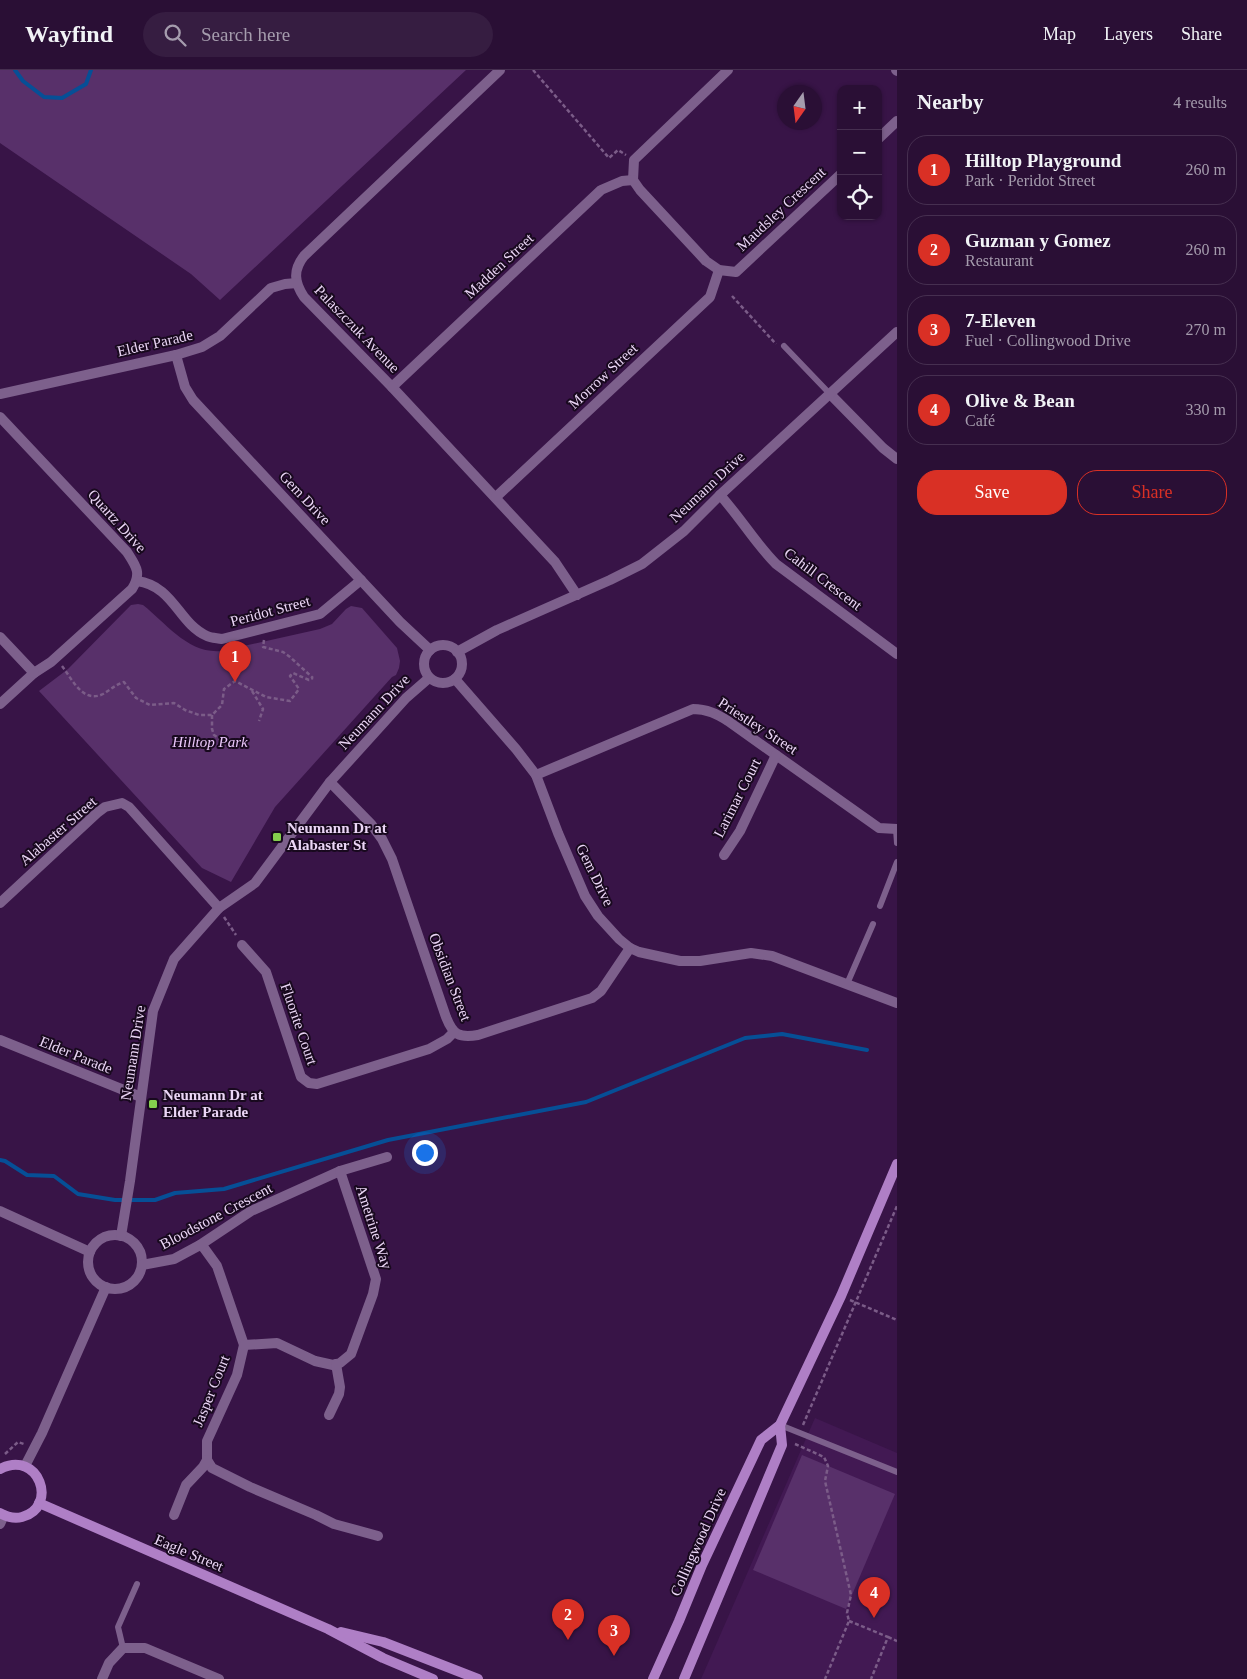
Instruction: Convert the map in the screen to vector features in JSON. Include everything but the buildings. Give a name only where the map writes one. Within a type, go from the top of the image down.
[{"type":"main road","name":"Collingwood Drive","points":[[653,1679],[702,1565],[761,1440],[780,1425],[841,1296],[897,1164]]},
{"type":"main road","name":"Collingwood Drive","points":[[684,1679],[782,1445],[780,1425]]},
{"type":"main road","points":[[0,1469],[8,1465],[25,1466],[33,1471],[42,1486],[42,1495],[35,1510],[28,1515],[12,1518],[1,1517]]},
{"type":"main road","name":"Eagle Street","points":[[39,1503],[328,1628],[382,1658],[434,1679]]},
{"type":"main road","name":"Eagle Street","points":[[328,1628],[384,1642],[478,1679]]},
{"type":"street","name":"Palaszczuk Avenue","points":[[500,70],[304,256],[298,264],[295,274],[297,283],[304,296],[496,497],[555,562],[577,595]]},
{"type":"street","points":[[719,270],[706,261],[633,180],[634,160],[728,70]]},
{"type":"street","points":[[882,135],[897,121]]},
{"type":"street","name":"Maudsley Crescent","points":[[719,270],[736,272],[840,175]]},
{"type":"street","name":"Madden Street","points":[[392,387],[601,190],[622,181],[633,180]]},
{"type":"street","name":"Morrow Street","points":[[496,497],[710,297],[719,270]]},
{"type":"street","name":"Elder Parade","points":[[0,394],[202,348],[220,336],[271,288],[297,283]]},
{"type":"street","name":"Neumann Drive","points":[[457,652],[497,630],[642,564],[684,531],[720,495],[897,332]]},
{"type":"street","name":"Gem Drive","points":[[176,355],[185,387],[193,400],[400,622],[430,650]]},
{"type":"street","points":[[830,394],[883,448],[897,459]]},
{"type":"street","name":"Quartz Drive","points":[[0,417],[127,552],[138,568],[137,581]]},
{"type":"street","name":"Cahill Crescent","points":[[720,495],[776,564],[897,654]]},
{"type":"street","name":"Peridot Street","points":[[137,581],[146,582],[158,588],[192,625],[206,636],[222,639],[320,614],[361,580]]},
{"type":"street","points":[[0,704],[34,673],[51,662],[106,614],[132,589],[137,581]]},
{"type":"street","points":[[0,637],[34,673]]},
{"type":"street","points":[[441,645],[457,652],[460,656],[462,668],[455,679],[446,684],[440,684],[429,678],[423,667],[426,654],[430,650],[441,645]]},
{"type":"street","name":"Neumann Drive","points":[[121,1236],[153,1011],[174,960],[219,908],[255,883],[330,782],[406,698],[429,678]]},
{"type":"street","name":"Gem Drive","points":[[455,679],[536,775],[585,896],[598,916],[630,948],[639,952],[680,961],[700,961],[751,953],[772,956],[897,1003]]},
{"type":"street","name":"Priestley Street","points":[[536,775],[693,709],[705,709],[717,714],[879,828],[896,829]]},
{"type":"street","name":"Larimar Court","points":[[724,855],[740,831],[776,755]]},
{"type":"street","name":"Obsidian Street","points":[[330,782],[371,824],[392,858],[450,1029],[459,1035],[467,1037],[478,1035],[592,998],[601,991],[630,948]]},
{"type":"street","name":"Alabaster Street","points":[[0,903],[97,813],[106,807],[122,803],[129,807],[219,908]]},
{"type":"street","name":"Fluorite Court","points":[[242,945],[266,972],[301,1077],[309,1083],[317,1084],[429,1049],[447,1039],[454,1032]]},
{"type":"street","name":"Elder Parade","points":[[0,1040],[141,1097]]},
{"type":"street","name":"Bloodstone Crescent","points":[[142,1265],[174,1259],[200,1245],[251,1211],[340,1171],[387,1157]]},
{"type":"street","name":"Ametrine Way","points":[[336,1364],[351,1354],[373,1294],[376,1279],[340,1171]]},
{"type":"street","points":[[0,1211],[90,1252]]},
{"type":"street","points":[[121,1236],[133,1242],[142,1259],[142,1265],[136,1280],[129,1285],[114,1289],[100,1284],[91,1273],[90,1252],[99,1241],[106,1237],[121,1236]]},
{"type":"street","name":"Jasper Court","points":[[200,1245],[217,1266],[244,1345],[237,1375],[207,1441],[207,1460]]},
{"type":"street","points":[[25,1466],[35,1448],[106,1287]]},
{"type":"street","points":[[244,1345],[277,1343],[315,1361],[332,1365],[336,1364],[340,1387],[339,1394],[329,1415]]},
{"type":"street","points":[[174,1516],[186,1485],[207,1460],[212,1468],[250,1487],[334,1524],[378,1536]]},
{"type":"street","points":[[102,1679],[109,1663],[123,1648],[145,1648],[219,1679]]},
{"type":"lane","points":[[784,346],[830,394]]},
{"type":"lane","points":[[896,829],[897,843]]},
{"type":"lane","points":[[880,906],[897,862]]},
{"type":"lane","points":[[847,984],[873,924]]},
{"type":"lane","points":[[780,1425],[897,1472]]},
{"type":"lane","points":[[123,1648],[118,1627],[137,1584]]},
{"type":"path","points":[[533,70],[609,158],[618,150],[634,160]]},
{"type":"path","points":[[226,739],[220,739],[214,735],[212,730],[212,716],[222,705],[224,689],[235,682],[266,697],[290,701],[299,689],[290,676],[293,673],[309,680],[312,678],[290,657],[282,652],[263,647],[265,639]]},
{"type":"path","points":[[65,671],[83,694],[90,697],[101,695],[124,682],[136,698],[150,705],[174,703],[198,715],[212,716]]},
{"type":"path","points":[[252,690],[263,709],[259,721]]},
{"type":"path","points":[[219,908],[242,945]]},
{"type":"path","points":[[800,1433],[897,1206]]},
{"type":"path","points":[[841,1296],[897,1320]]},
{"type":"path","points":[[0,1457],[7,1454],[18,1442],[35,1448]]},
{"type":"path","points":[[795,1444],[824,1457],[828,1466],[825,1481],[851,1595],[847,1613],[849,1621],[825,1679]]},
{"type":"path","points":[[849,1621],[897,1641]]},
{"type":"path","points":[[871,1679],[888,1637]]},
{"type":"shaded area","points":[[815,1418],[897,1453],[897,1679],[701,1679]]},
{"type":"green space","points":[[0,70],[466,70],[220,300],[191,274],[0,143]]},
{"type":"green space","name":"Hilltop Park","points":[[131,605],[143,605],[188,643],[209,651],[221,651],[320,629],[332,624],[351,606],[362,608],[397,648],[400,661],[396,675],[392,677],[275,807],[231,882],[202,868],[39,691],[68,669]]},
{"type":"green space","points":[[802,1455],[895,1494],[846,1609],[753,1570]]},
{"type":"waterway","points":[[15,70],[23,81],[44,97],[62,98],[86,84],[91,70]]},
{"type":"waterway","points":[[0,1160],[5,1161],[27,1175],[54,1176],[78,1194],[115,1200],[155,1200],[175,1193],[224,1189],[388,1140],[586,1102],[745,1038],[782,1034],[867,1050]]},
{"type":"place","name":"Hilltop Playground","points":[[235,682]]},
{"type":"place","name":"Neumann Dr at Alabaster St","points":[[277,837]]},
{"type":"place","name":"Neumann Dr at Elder Parade","points":[[153,1104]]},
{"type":"place","name":"Olive & Bean","points":[[874,1618]]},
{"type":"place","name":"Guzman y Gomez","points":[[568,1640]]},
{"type":"place","name":"7-Eleven","points":[[614,1656]]}]
